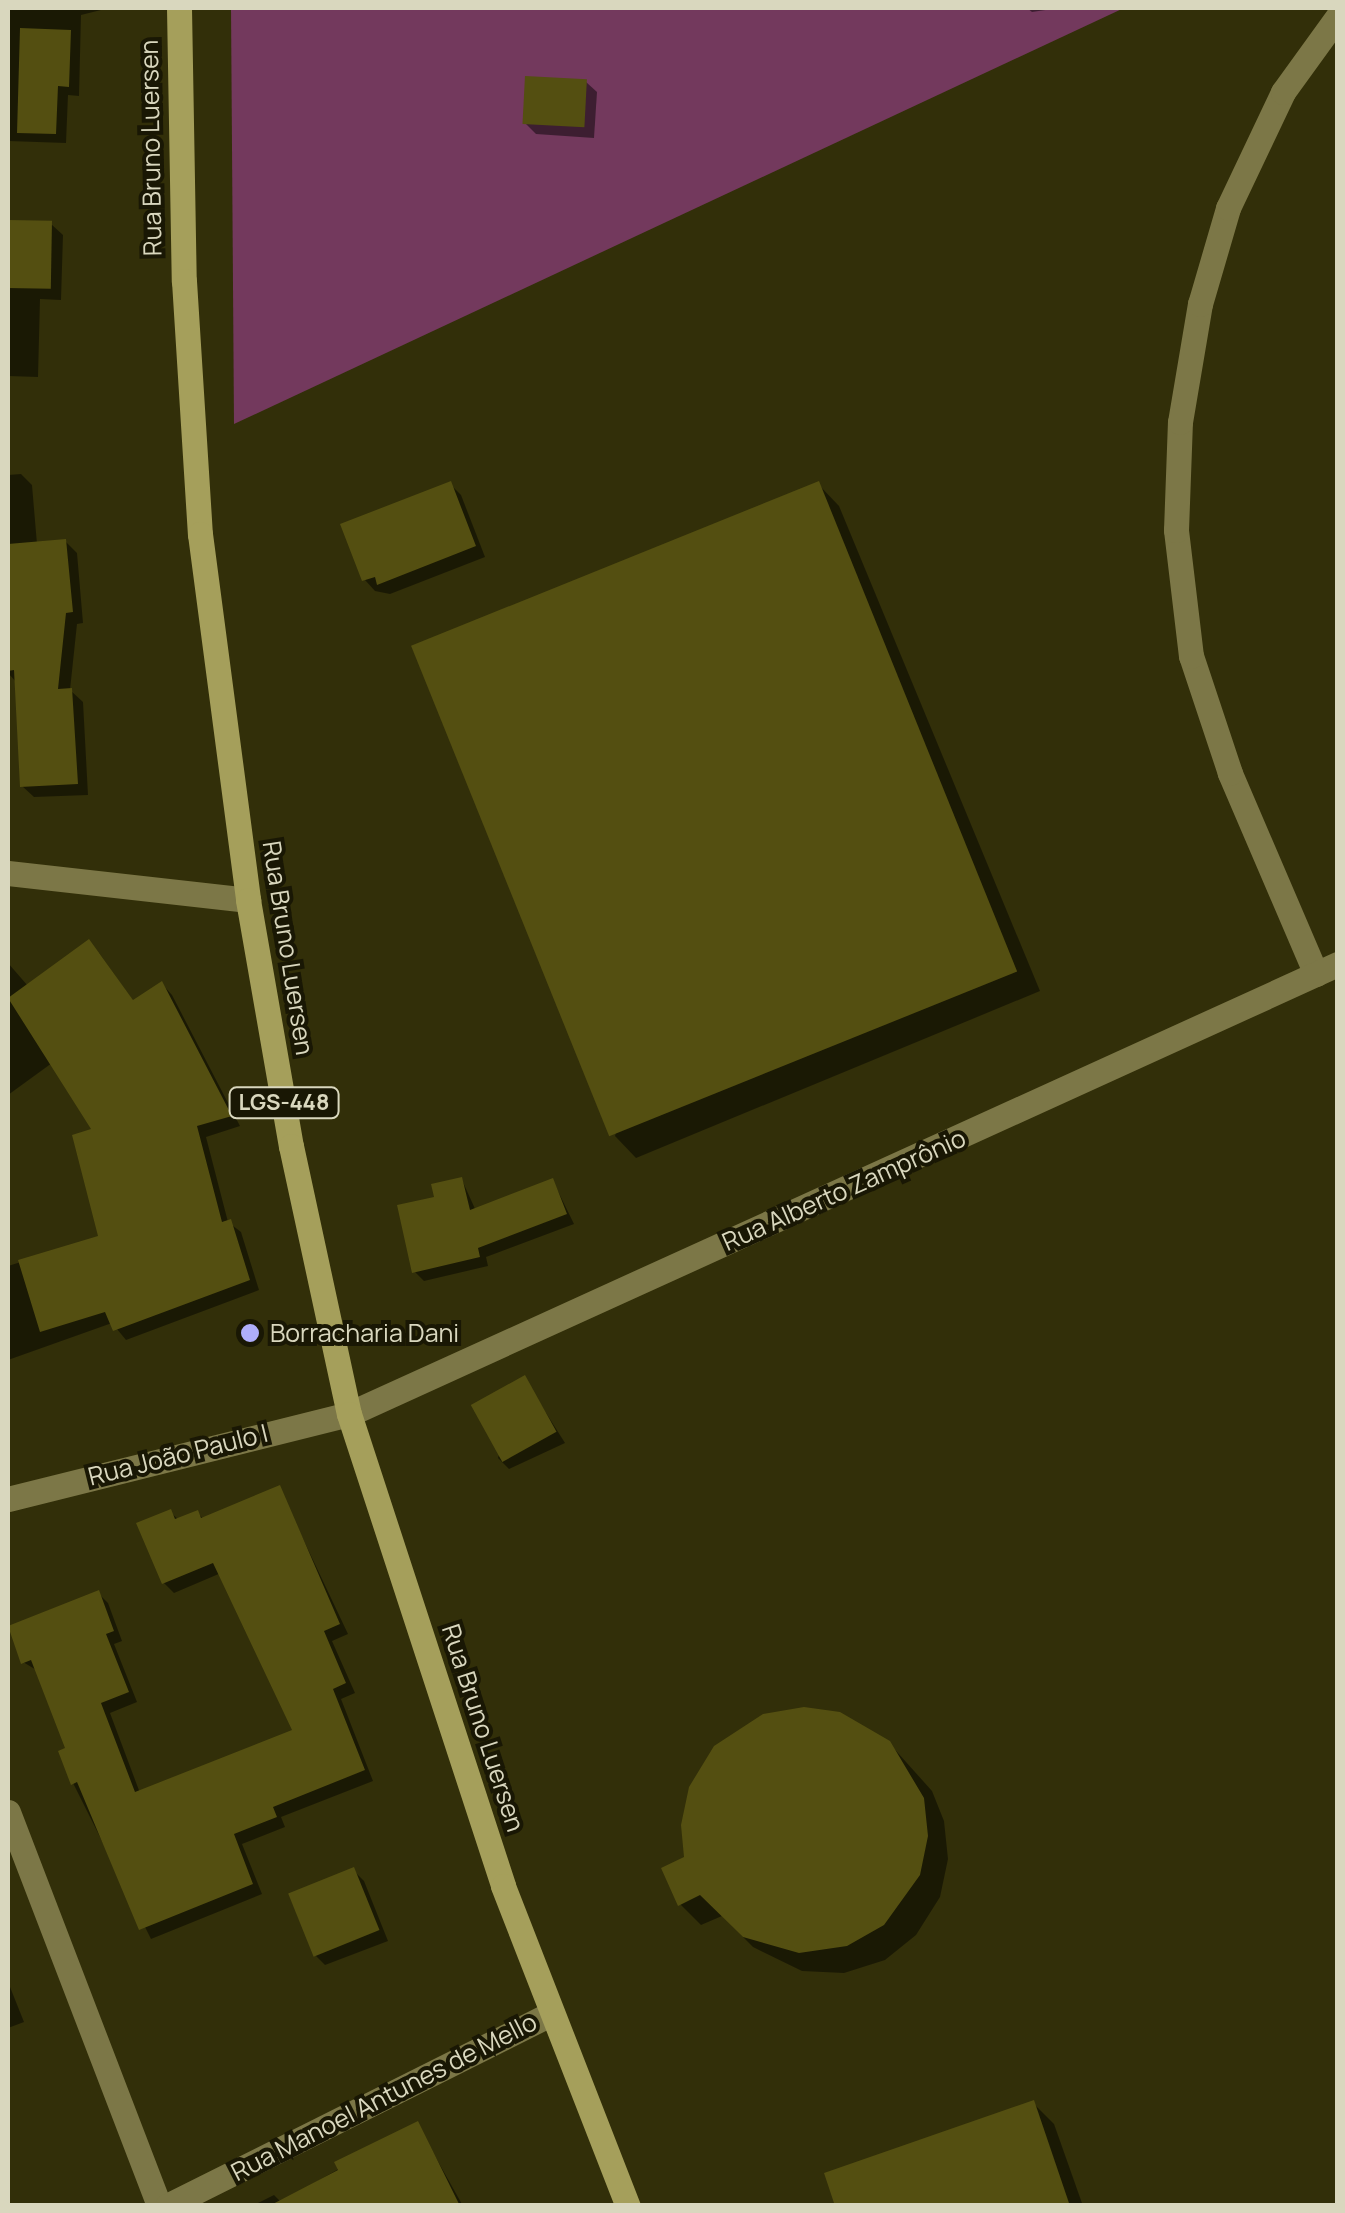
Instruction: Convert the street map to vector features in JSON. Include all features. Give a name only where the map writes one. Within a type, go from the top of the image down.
[{"type":"main road","name":"Rua Bruno Luersen","points":[[179,8],[190,420],[248,900],[291,1146],[350,1414],[548,2014],[628,2206]]},
{"type":"street","points":[[1326,969],[1230,773],[1191,656],[1176,530],[1180,422],[1200,304],[1228,208],[1283,92],[1338,16]]},
{"type":"street","points":[[8,874],[248,900]]},
{"type":"street","name":"Rua Alberto Zamprônio","points":[[350,1414],[1326,969]]},
{"type":"street","name":"Rua João Paulo I","points":[[8,1500],[350,1414]]},
{"type":"street","points":[[8,1812],[159,2206]]},
{"type":"street","name":"Rua Manoel Antunes de Mello","points":[[167,2206],[548,2014]]},
{"type":"shaded area","points":[[231,8],[1124,8],[234,424]]},
{"type":"building","points":[[20,28],[71,30],[69,87],[58,86],[56,134],[17,133]]},
{"type":"building","points":[[525,76],[587,79],[584,127],[522,124]]},
{"type":"building","points":[[8,220],[52,221],[51,289],[8,288]]},
{"type":"building","points":[[451,481],[476,546],[377,585],[375,577],[362,581],[340,524]]},
{"type":"building","points":[[819,481],[1017,971],[609,1136],[411,646]]},
{"type":"building","points":[[66,539],[73,612],[66,613],[58,689],[72,688],[78,784],[20,787],[14,670],[8,671],[8,544]]},
{"type":"building","points":[[89,939],[133,1000],[162,981],[232,1116],[197,1126],[222,1222],[231,1219],[250,1280],[113,1331],[105,1312],[40,1332],[18,1260],[98,1236],[72,1135],[91,1129],[8,998]]},
{"type":"building","points":[[462,1177],[470,1210],[553,1178],[567,1214],[478,1248],[480,1257],[412,1273],[397,1205],[434,1197],[431,1184]]},
{"type":"building","points":[[525,1375],[557,1432],[502,1462],[471,1405]]},
{"type":"building","points":[[280,1485],[340,1624],[324,1631],[346,1683],[333,1689],[365,1770],[273,1807],[277,1817],[234,1834],[253,1884],[139,1930],[77,1782],[71,1785],[58,1751],[65,1748],[31,1660],[21,1664],[8,1626],[99,1590],[114,1631],[106,1634],[129,1692],[101,1703],[135,1792],[292,1730],[213,1563],[162,1584],[136,1523],[171,1509],[175,1519],[198,1510],[201,1518]]},
{"type":"building","points":[[804,1707],[840,1712],[890,1741],[924,1798],[928,1836],[920,1875],[884,1925],[847,1946],[799,1953],[743,1937],[700,1895],[678,1906],[661,1868],[684,1857],[681,1825],[689,1787],[714,1746],[763,1714]]},
{"type":"building","points":[[354,1867],[379,1930],[314,1957],[288,1894]]},
{"type":"building","points":[[1034,2100],[1070,2206],[835,2206],[824,2173]]},
{"type":"building","points":[[418,2121],[460,2206],[269,2206],[338,2170],[334,2162]]},
{"type":"place","name":"Borracharia Dani","points":[[250,1333]]}]
